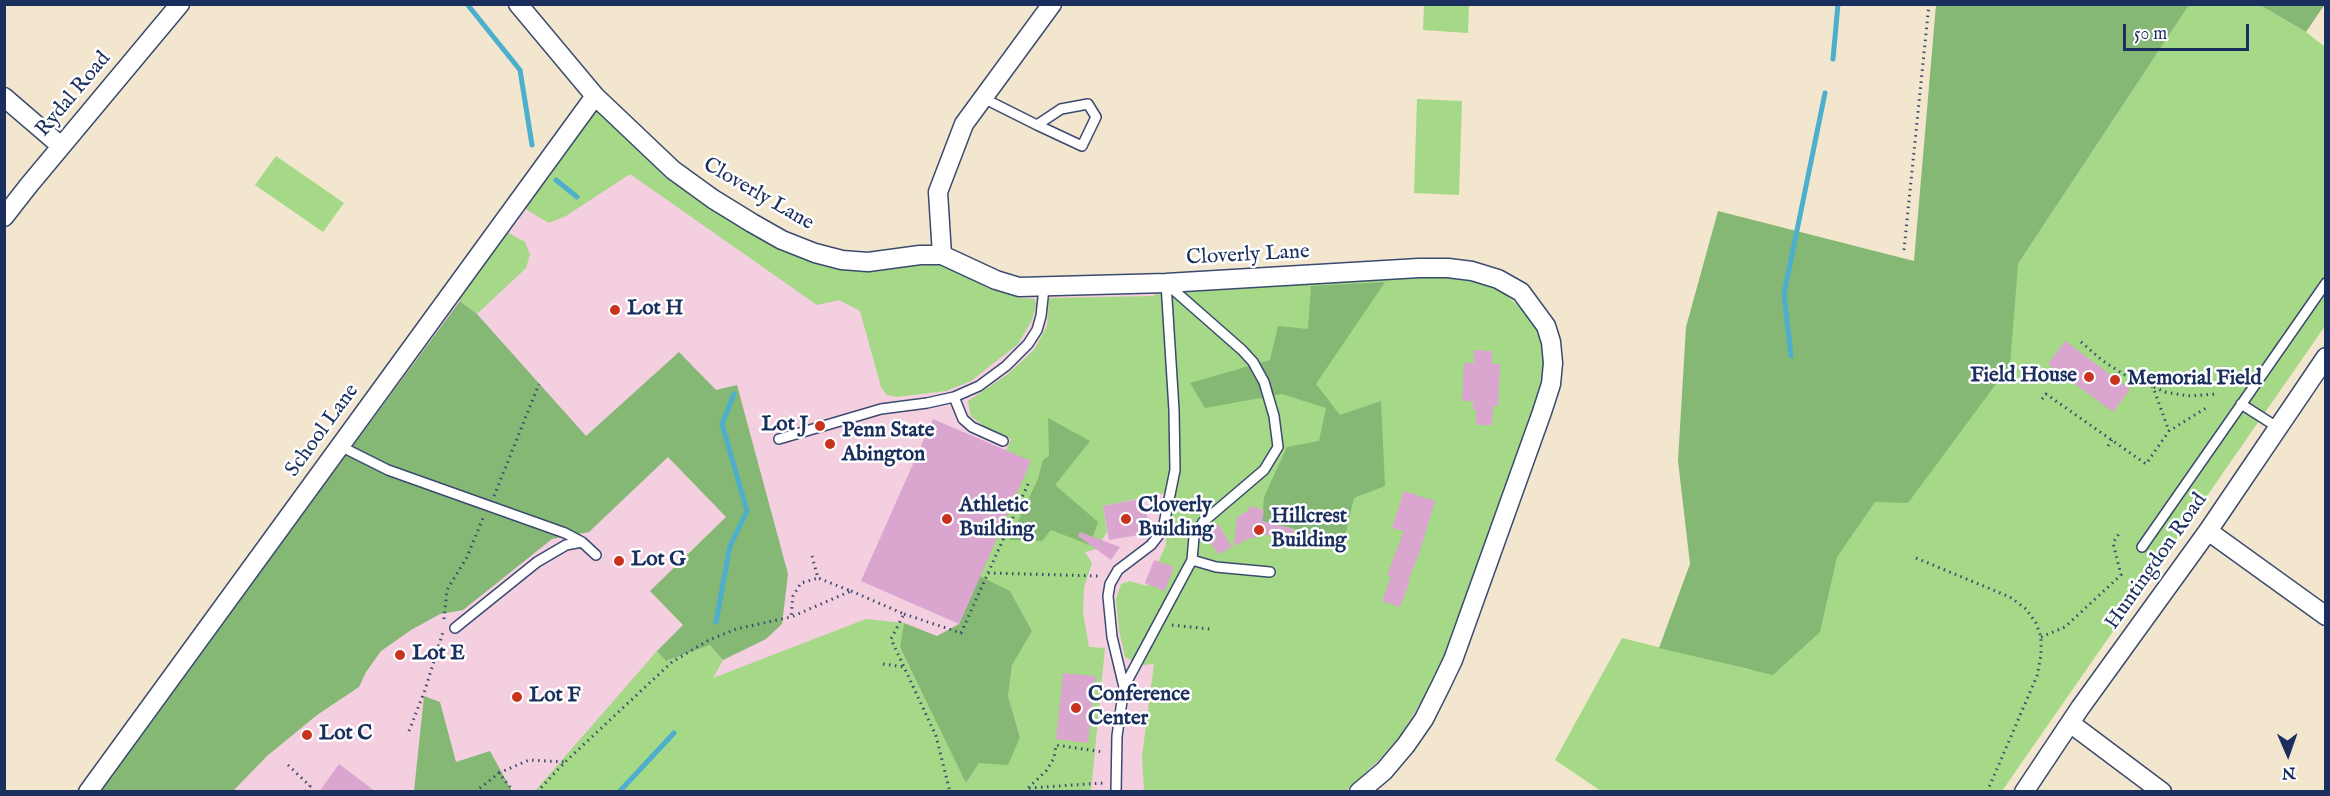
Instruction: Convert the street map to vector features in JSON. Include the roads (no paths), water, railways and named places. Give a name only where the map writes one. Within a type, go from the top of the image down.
[{"type":"street","name":"Rydal Road","points":[[4,217],[180,4]]},
{"type":"street","name":"Cloverly Lane","points":[[518,4],[595,96],[673,170],[713,199],[782,240],[815,253],[842,260],[868,262],[920,255],[942,255],[996,280],[1019,287],[1166,283],[1448,268],[1498,279],[1521,292],[1546,326],[1551,342],[1553,363],[1551,384],[1453,660],[1425,719],[1384,771],[1359,792]]},
{"type":"street","points":[[942,255],[938,192],[964,124],[1052,4]]},
{"type":"street","name":"School Lane","points":[[88,792],[595,96]]},
{"type":"street","points":[[4,98],[61,146]]},
{"type":"street","name":"Huntingdon Road","points":[[2025,792],[2070,723],[2208,531],[2325,357]]},
{"type":"street","points":[[2208,531],[2325,616]]},
{"type":"street","points":[[2070,723],[2162,792]]},
{"type":"lane","points":[[983,98],[1037,125],[1082,146],[1096,117],[1088,104],[1061,109],[1037,125]]},
{"type":"lane","points":[[1124,687],[1192,561],[1194,537],[1203,522],[1264,470],[1278,447],[1278,433],[1264,382],[1253,362],[1166,283]]},
{"type":"lane","points":[[1116,792],[1116,754],[1124,687],[1108,614],[1108,596],[1113,576],[1118,570],[1151,545],[1158,536],[1164,524],[1175,470],[1174,410],[1166,283]]},
{"type":"lane","points":[[2142,547],[2325,283]]},
{"type":"lane","points":[[779,439],[881,409],[954,397],[979,386],[1006,366],[1028,344],[1037,330],[1041,316],[1044,288]]},
{"type":"lane","points":[[954,397],[963,419],[972,427],[1003,441]]},
{"type":"lane","points":[[2241,404],[2277,427]]},
{"type":"lane","points":[[340,446],[388,470],[565,533],[582,542],[596,555]]},
{"type":"lane","points":[[455,628],[537,562],[566,545],[582,542]]},
{"type":"lane","points":[[1192,561],[1216,567],[1270,572]]},
{"type":"waterway","points":[[467,4],[520,70],[532,145]]},
{"type":"waterway","points":[[1833,59],[1838,4]]},
{"type":"waterway","points":[[1791,356],[1784,294],[1825,93]]},
{"type":"waterway","points":[[556,180],[577,197]]},
{"type":"waterway","points":[[716,622],[730,546],[747,511],[722,424],[734,394]]},
{"type":"waterway","points":[[619,792],[674,733]]},
{"type":"place","name":"Lot H","points":[[615,310]]},
{"type":"place","name":"Field House","points":[[2089,377]]},
{"type":"place","name":"Memorial Field","points":[[2115,380]]},
{"type":"place","name":"Lot J","points":[[820,426]]},
{"type":"place","name":"Penn State Abington","points":[[830,444]]},
{"type":"place","name":"Athletic Building","points":[[947,519]]},
{"type":"place","name":"Cloverly Building","points":[[1126,519]]},
{"type":"place","name":"Hillcrest Building","points":[[1259,530]]},
{"type":"place","name":"Lot G","points":[[619,561]]},
{"type":"place","name":"Lot E","points":[[400,655]]},
{"type":"place","name":"Lot F","points":[[517,697]]},
{"type":"place","name":"Conference Center","points":[[1076,708]]},
{"type":"place","name":"Lot C","points":[[307,735]]}]
